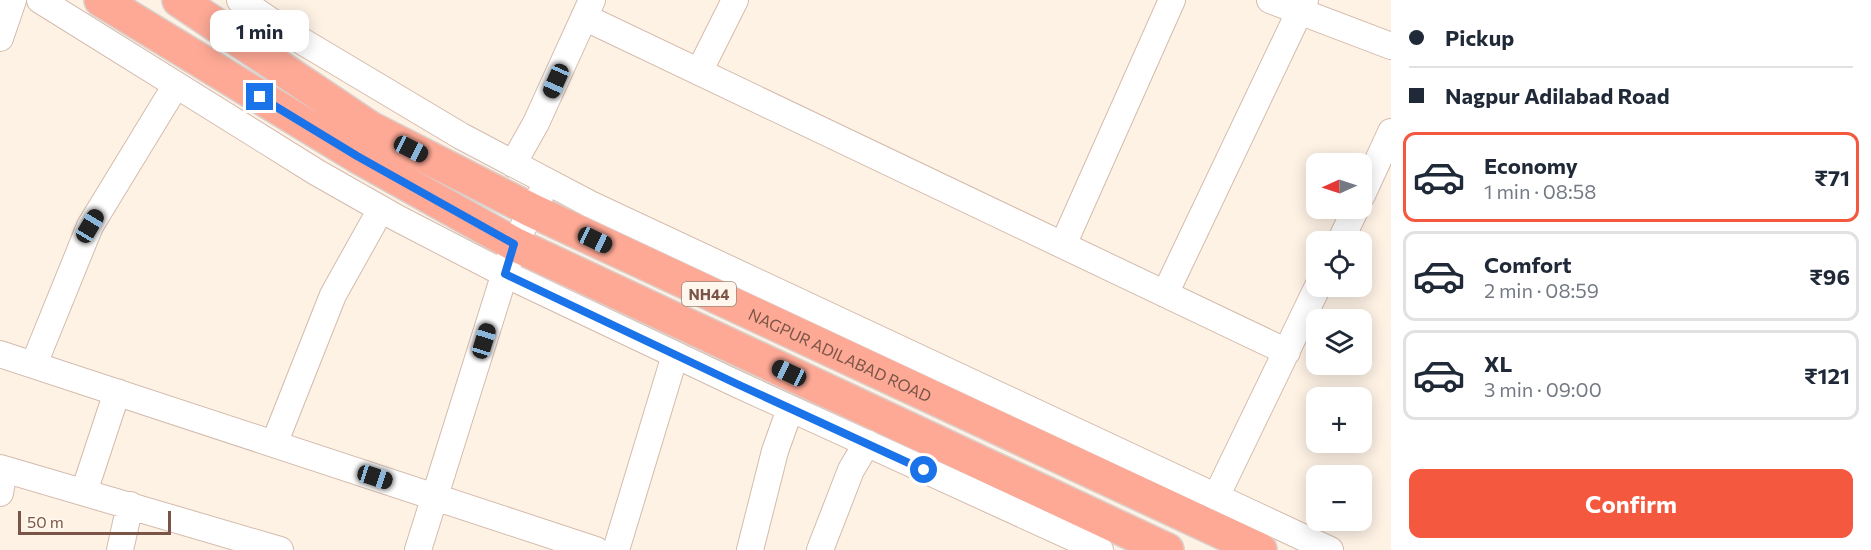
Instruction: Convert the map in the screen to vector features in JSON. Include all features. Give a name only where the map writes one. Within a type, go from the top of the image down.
[{"type":"highway","name":"NH44","points":[[102,0],[357,156],[510,259],[1167,550]]},
{"type":"highway","name":"NAGPUR ADILABAD ROAD","points":[[179,0],[370,128],[531,210],[1260,550]]},
{"type":"street","points":[[0,38],[13,0]]},
{"type":"street","points":[[40,0],[316,172],[381,209],[510,259],[675,355],[1100,550]]},
{"type":"street","points":[[240,0],[290,34],[461,136],[590,204],[1330,550]]},
{"type":"street","points":[[699,72],[735,0]]},
{"type":"street","points":[[1063,245],[1172,0]]},
{"type":"street","points":[[1270,0],[1302,6],[1391,46]]},
{"type":"street","points":[[1165,294],[1302,6]]},
{"type":"street","points":[[513,164],[536,123],[588,8],[699,72],[1287,352]]},
{"type":"street","points":[[34,364],[90,226],[176,85]]},
{"type":"street","points":[[1372,173],[1391,132]]},
{"type":"street","points":[[418,550],[510,259],[531,210],[548,182]]},
{"type":"street","points":[[274,444],[333,295],[381,209]]},
{"type":"street","points":[[1216,497],[1313,297]]},
{"type":"street","points":[[0,354],[596,550]]},
{"type":"street","points":[[616,550],[675,355]]},
{"type":"street","points":[[84,492],[117,392]]},
{"type":"street","points":[[750,550],[775,451],[790,408]]},
{"type":"street","points":[[820,550],[851,470],[867,443]]},
{"type":"street","points":[[1,477],[84,492],[271,549]]},
{"type":"street","points":[[120,550],[130,505]]},
{"type":"route","points":[[260,97],[357,156],[514,244],[505,274],[924,470]]}]
